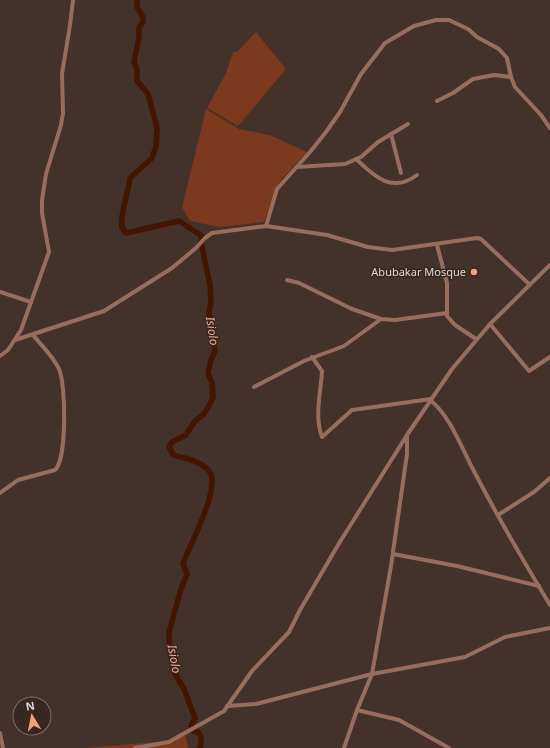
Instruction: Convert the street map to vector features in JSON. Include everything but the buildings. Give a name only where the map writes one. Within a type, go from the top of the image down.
[{"type":"street","points":[[0,356],[22,330],[49,252],[42,213],[43,192],[46,174],[61,125],[63,107],[62,74],[73,0]]},
{"type":"street","points":[[266,226],[277,189],[310,152],[334,120],[357,80],[381,48],[390,40],[414,26],[445,20],[462,25],[477,38],[499,49],[505,55],[510,67],[511,77],[520,93],[542,116],[550,128]]},
{"type":"street","points":[[437,101],[453,93],[473,79],[494,75],[511,77]]},
{"type":"street","points":[[297,167],[345,164],[361,157],[391,134],[408,124]]},
{"type":"street","points":[[391,134],[401,172]]},
{"type":"street","points":[[356,159],[374,176],[385,182],[397,184],[410,180],[417,175]]},
{"type":"street","points":[[15,340],[95,315],[117,304],[172,268],[196,248],[205,238],[212,234],[266,226],[327,235],[381,249],[392,250],[437,245],[473,238],[481,240],[530,285]]},
{"type":"street","points":[[437,245],[447,283],[448,303],[446,313],[455,325],[476,339]]},
{"type":"street","points":[[134,748],[165,743],[219,715],[227,706],[260,661],[289,632],[338,545],[407,435],[452,368],[490,324],[550,265]]},
{"type":"street","points":[[287,280],[304,285],[352,308],[381,319],[395,320],[446,313]]},
{"type":"street","points":[[0,292],[31,302]]},
{"type":"street","points":[[254,387],[283,370],[344,346],[381,319]]},
{"type":"street","points":[[490,324],[529,370],[550,357]]},
{"type":"street","points":[[0,493],[18,480],[55,470],[61,460],[64,398],[61,374],[55,362],[33,335]]},
{"type":"street","points":[[312,358],[322,371],[319,389],[318,414],[322,437],[352,410],[431,400],[438,406],[498,515],[549,603]]},
{"type":"street","points":[[344,748],[357,710],[372,674],[393,554],[407,454],[407,435]]},
{"type":"street","points":[[498,515],[534,492],[550,478]]},
{"type":"street","points":[[393,554],[457,566],[539,586]]},
{"type":"street","points":[[549,603],[550,597]]},
{"type":"street","points":[[227,706],[256,704],[284,698],[372,674],[465,656],[505,637],[550,628]]},
{"type":"street","points":[[357,710],[399,720],[449,748]]},
{"type":"street","points":[[0,733],[3,748]]},
{"type":"shaded area","points":[[256,32],[286,69],[238,126],[207,108],[226,73],[233,52],[238,51]]},
{"type":"shaded area","points":[[206,109],[239,129],[270,135],[307,152],[279,182],[264,222],[219,227],[190,221],[182,207]]},
{"type":"shaded area","points":[[182,732],[185,732],[188,748],[86,748],[167,741]]},
{"type":"waterway","name":"Isiolo","points":[[137,0],[137,7],[143,17],[143,22],[139,28],[139,37],[134,62],[137,69],[137,81],[148,94],[157,128],[156,146],[152,158],[130,178],[122,215],[122,228],[126,233],[179,221],[202,236],[201,242],[210,285],[211,303],[209,311],[215,351],[208,373],[212,383],[213,398],[204,414],[195,421],[186,435],[172,442],[169,447],[173,455],[192,460],[202,465],[209,471],[212,479],[204,516],[183,563],[187,574],[181,589],[169,632],[170,651],[174,672],[184,689],[195,718],[191,726],[193,731],[198,732],[201,736],[201,745],[199,748]]},
{"type":"place","name":"Abubakar Mosque","points":[[474,272]]}]
